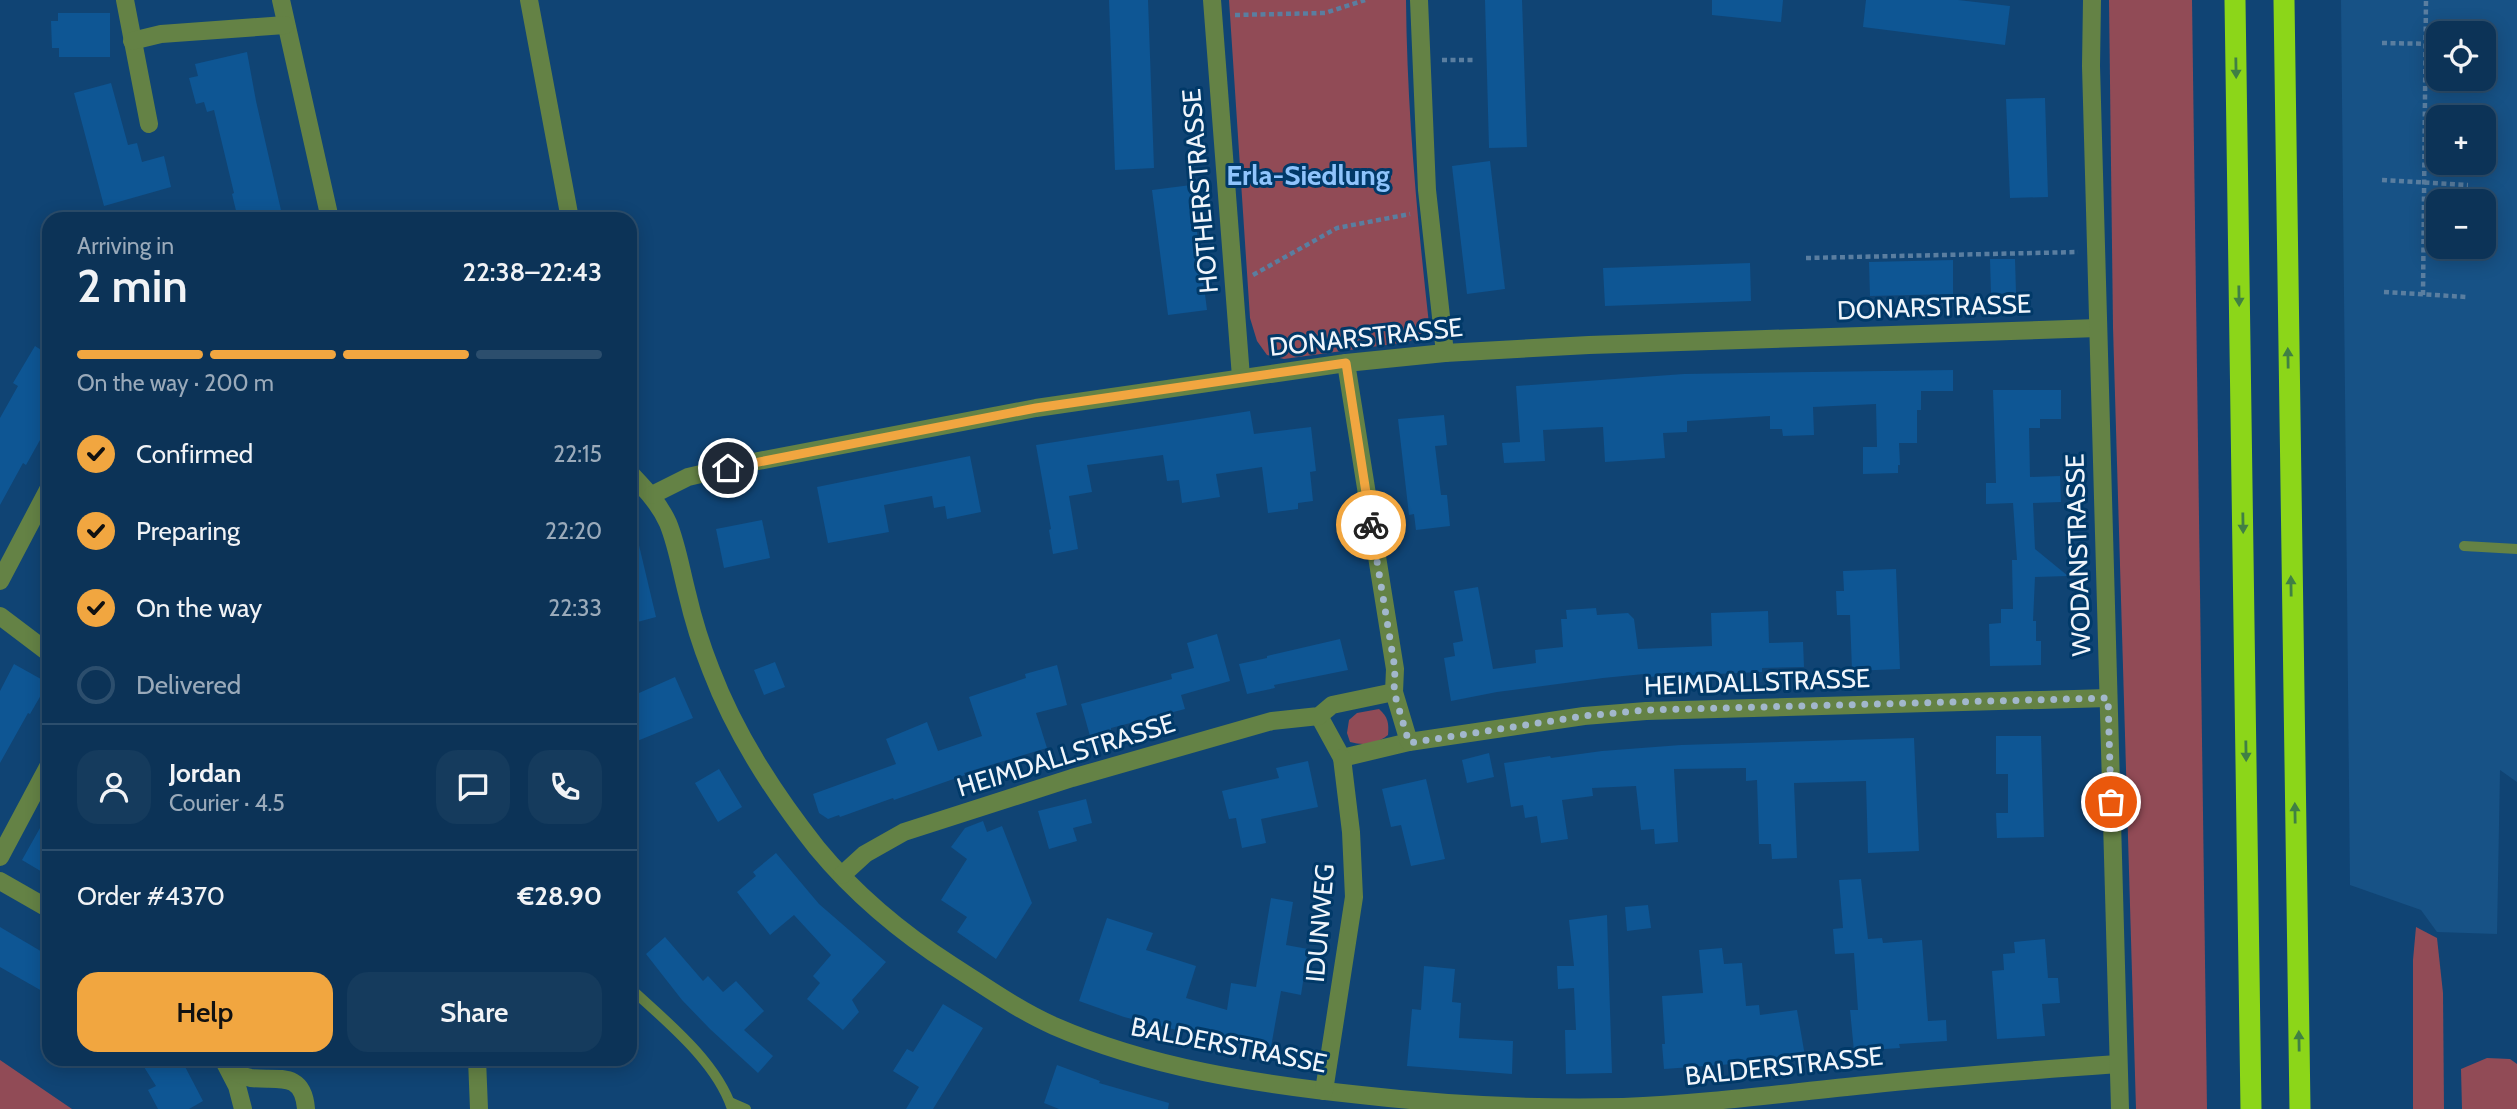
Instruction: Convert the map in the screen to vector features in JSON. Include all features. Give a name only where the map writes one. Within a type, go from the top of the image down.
[{"type":"highway","points":[[2235,0],[2251,1109]]},
{"type":"highway","points":[[2284,0],[2300,1109]]},
{"type":"street","points":[[125,0],[149,124]]},
{"type":"street","points":[[281,0],[328,212]]},
{"type":"street","points":[[529,0],[569,212]]},
{"type":"street","points":[[1419,0],[1429,210],[1446,353]]},
{"type":"street","name":"WODANSTRASSE","points":[[2092,0],[2091,66],[2120,1109]]},
{"type":"street","name":"HOTHERSTRASSE","points":[[1212,8],[1241,377]]},
{"type":"street","points":[[132,41],[161,34],[285,25]]},
{"type":"street","name":"DONARSTRASSE","points":[[652,495],[688,477],[761,460],[1036,408],[1346,363],[1446,353],[1809,336],[2098,328]]},
{"type":"street","points":[[1346,363],[1395,669],[1394,692],[1409,743]]},
{"type":"street","name":"BALDERSTRASSE","points":[[637,480],[652,495],[668,522],[692,613],[712,673],[731,715],[757,761],[816,846],[883,915],[927,949],[1050,1024],[1132,1055],[1215,1074],[1324,1091],[1456,1105],[1624,1107],[2118,1064]]},
{"type":"street","points":[[0,582],[42,501]]},
{"type":"street","points":[[0,616],[42,648]]},
{"type":"street","name":"HEIMDALLSTRASSE","points":[[842,875],[865,854],[904,832],[1072,778],[1272,721],[1320,716],[1332,705],[1394,692]]},
{"type":"street","name":"HEIMDALLSTRASSE","points":[[1342,758],[1409,743],[1584,716],[1646,710],[2108,698]]},
{"type":"street","points":[[1320,716],[1342,758]]},
{"type":"street","name":"IDUNWEG","points":[[1324,1091],[1354,897],[1351,832],[1342,758]]},
{"type":"street","points":[[0,857],[42,778]]},
{"type":"street","points":[[0,881],[42,905]]},
{"type":"street","points":[[228,1066],[243,1109]]},
{"type":"street","points":[[230,1066],[250,1078],[279,1077],[289,1080],[298,1087],[306,1109]]},
{"type":"street","points":[[477,1066],[479,1109]]},
{"type":"lane","points":[[2465,546],[2517,549]]},
{"type":"lane","points":[[637,995],[719,1078],[731,1106],[746,1109]]},
{"type":"path","points":[[1212,8],[1325,13],[1365,0]]},
{"type":"path","points":[[2423,295],[2426,0]]},
{"type":"path","points":[[2382,43],[2425,43]]},
{"type":"path","points":[[1420,60],[1476,60]]},
{"type":"path","points":[[2382,180],[2468,185]]},
{"type":"path","points":[[1234,285],[1337,228],[1429,210]]},
{"type":"path","points":[[1806,258],[2097,251]]},
{"type":"path","points":[[2384,292],[2467,298]]},
{"type":"shaded area","points":[[1229,0],[1406,0],[1413,162],[1429,324],[1422,335],[1408,342],[1284,359],[1267,355],[1257,341],[1250,318]]},
{"type":"shaded area","points":[[2109,0],[2192,0],[2207,1109],[2136,1109],[2113,327]]},
{"type":"shaded area","points":[[2341,0],[2517,0],[2517,782],[2500,770],[2497,934],[2437,932],[2421,910],[2350,885]]},
{"type":"shaded area","points":[[1379,709],[1387,720],[1388,735],[1370,743],[1350,742],[1347,733],[1349,720],[1357,713]]},
{"type":"shaded area","points":[[2416,927],[2437,938],[2443,993],[2444,1109],[2413,1109],[2413,960]]},
{"type":"shaded area","points":[[2487,1058],[2510,1059],[2517,1064],[2517,1109],[2462,1109],[2461,1069]]},
{"type":"shaded area","points":[[0,1060],[72,1109],[0,1109]]},
{"type":"building","points":[[1109,0],[1148,0],[1154,168],[1115,170]]},
{"type":"building","points":[[1485,0],[1522,0],[1527,147],[1489,148]]},
{"type":"building","points":[[1712,0],[1783,0],[1781,22],[1712,15]]},
{"type":"building","points":[[1866,0],[1958,0],[2010,6],[2005,45],[1863,27]]},
{"type":"building","points":[[58,13],[110,13],[110,57],[59,57],[59,48],[52,48],[51,21],[58,21]]},
{"type":"building","points":[[247,52],[281,212],[236,212],[214,110],[207,112],[204,102],[196,104],[189,78],[198,76],[195,64]]},
{"type":"building","points":[[111,83],[128,145],[137,143],[142,162],[164,156],[171,187],[104,206],[74,93]]},
{"type":"building","points":[[2045,98],[2048,197],[2010,198],[2006,99]]},
{"type":"building","points":[[1490,161],[1505,289],[1467,294],[1452,166]]},
{"type":"building","points":[[1191,185],[1207,310],[1168,315],[1152,190]]},
{"type":"building","points":[[1990,259],[2015,259],[2016,293],[1991,294]]},
{"type":"building","points":[[1953,260],[1953,294],[1870,296],[1869,262]]},
{"type":"building","points":[[1750,263],[1751,301],[1605,306],[1603,268]]},
{"type":"building","points":[[35,346],[42,350],[42,436],[26,465],[23,463],[0,505],[0,418],[18,386],[13,383]]},
{"type":"building","points":[[1953,370],[1953,391],[1921,391],[1921,410],[1917,410],[1917,443],[1899,443],[1898,473],[1863,474],[1863,447],[1877,447],[1876,404],[1813,407],[1814,435],[1783,436],[1782,429],[1770,429],[1770,416],[1687,421],[1687,432],[1663,433],[1665,458],[1605,462],[1603,427],[1543,430],[1545,461],[1504,463],[1502,443],[1520,442],[1516,386],[1684,374]]},
{"type":"building","points":[[1993,390],[2061,390],[2061,419],[2040,419],[2040,428],[2029,428],[2030,477],[2060,476],[2061,502],[2033,503],[2035,549],[2068,576],[2035,577],[2033,621],[2036,621],[2036,641],[2041,641],[2041,665],[1990,666],[1989,624],[2001,623],[2001,609],[2013,609],[2012,560],[2017,560],[2013,503],[1986,504],[1986,483],[1996,483]]},
{"type":"building","points":[[1250,411],[1254,434],[1311,427],[1316,471],[1310,472],[1313,501],[1298,503],[1298,509],[1268,513],[1262,467],[1216,474],[1220,497],[1182,503],[1179,480],[1167,481],[1163,455],[1087,465],[1092,492],[1069,496],[1078,549],[1053,554],[1036,445]]},
{"type":"building","points":[[1444,415],[1447,445],[1435,446],[1441,495],[1447,495],[1450,526],[1416,530],[1414,514],[1409,515],[1398,419]]},
{"type":"building","points":[[970,456],[981,512],[947,519],[945,506],[934,508],[932,496],[884,505],[889,532],[828,543],[817,487]]},
{"type":"building","points":[[762,520],[770,558],[724,568],[716,529]]},
{"type":"building","points":[[637,541],[656,617],[637,622]]},
{"type":"building","points":[[1896,569],[1900,669],[1852,671],[1850,615],[1837,615],[1836,591],[1844,591],[1843,571]]},
{"type":"building","points":[[1478,587],[1493,669],[1536,663],[1535,650],[1563,647],[1561,619],[1567,619],[1566,610],[1596,608],[1597,615],[1628,613],[1634,619],[1638,649],[1712,646],[1711,613],[1768,611],[1769,643],[1803,642],[1804,667],[1762,668],[1762,672],[1645,677],[1644,674],[1497,692],[1451,701],[1444,658],[1455,656],[1453,643],[1463,641],[1454,591]]},
{"type":"building","points":[[1217,634],[1230,681],[1181,695],[1185,709],[1090,736],[1081,704],[1172,679],[1171,674],[1194,668],[1187,643]]},
{"type":"building","points":[[1340,639],[1348,670],[1274,685],[1275,688],[1247,694],[1239,664]]},
{"type":"building","points":[[775,662],[785,687],[764,695],[754,670]]},
{"type":"building","points":[[14,664],[42,680],[42,693],[0,763],[0,691]]},
{"type":"building","points":[[1057,665],[1067,705],[1036,713],[1047,748],[964,773],[965,775],[840,817],[839,815],[828,819],[819,813],[813,794],[896,764],[886,739],[927,722],[938,751],[982,736],[969,697],[1026,678],[1025,674]]},
{"type":"building","points":[[675,677],[693,718],[637,741],[637,694]]},
{"type":"building","points":[[1996,736],[2041,736],[2044,837],[1997,838],[1996,813],[2008,813],[2008,774],[1996,774]]},
{"type":"building","points":[[1914,738],[1919,851],[1868,853],[1866,781],[1794,783],[1797,858],[1772,859],[1771,844],[1759,844],[1757,780],[1746,781],[1746,768],[1674,769],[1678,842],[1655,844],[1654,829],[1641,830],[1636,786],[1592,788],[1593,796],[1562,800],[1568,839],[1541,843],[1537,816],[1525,818],[1523,805],[1511,807],[1504,763],[1550,756],[1681,745]]},
{"type":"building","points":[[1489,753],[1494,777],[1467,783],[1462,760]]},
{"type":"building","points":[[1308,761],[1318,807],[1261,819],[1266,843],[1242,848],[1236,818],[1229,819],[1222,791],[1279,778],[1276,768]]},
{"type":"building","points":[[719,769],[742,807],[718,822],[695,783]]},
{"type":"building","points":[[1426,779],[1445,859],[1411,866],[1401,825],[1391,827],[1382,789]]},
{"type":"building","points":[[1086,799],[1092,823],[1073,828],[1077,841],[1049,849],[1038,811]]},
{"type":"building","points":[[983,821],[987,832],[1002,826],[1032,903],[996,959],[957,932],[967,917],[941,900],[967,859],[951,847],[965,828]]},
{"type":"building","points":[[42,824],[42,872],[22,860]]},
{"type":"building","points":[[776,853],[819,904],[886,962],[852,1000],[859,1012],[843,1030],[807,999],[820,983],[813,976],[831,955],[794,915],[770,935],[737,892],[756,876],[753,872]]},
{"type":"building","points":[[1861,879],[1868,939],[1882,938],[1883,943],[1922,940],[1928,1021],[1946,1020],[1947,1041],[1899,1044],[1900,1048],[1854,1051],[1850,1010],[1858,1010],[1854,953],[1835,954],[1833,929],[1843,928],[1839,880]]},
{"type":"building","points":[[1271,898],[1293,902],[1286,945],[1308,949],[1301,995],[1281,991],[1271,1047],[1201,1036],[1124,1017],[1079,1001],[1107,918],[1153,933],[1146,950],[1196,966],[1186,998],[1227,1010],[1231,983],[1256,987]]},
{"type":"building","points":[[1648,905],[1651,928],[1627,931],[1625,907]]},
{"type":"building","points":[[1607,915],[1612,1073],[1566,1074],[1565,1030],[1576,1030],[1574,988],[1558,989],[1557,966],[1574,966],[1569,920]]},
{"type":"building","points":[[0,927],[42,952],[42,991],[0,967]]},
{"type":"building","points":[[665,937],[703,981],[708,976],[723,992],[736,981],[764,1011],[744,1030],[773,1056],[758,1073],[682,1000],[646,954]]},
{"type":"building","points":[[2045,939],[2048,978],[2058,978],[2060,1003],[2042,1004],[2045,1036],[1997,1039],[1992,971],[2004,970],[2003,954],[2015,953],[2014,942]]},
{"type":"building","points":[[1722,948],[1724,964],[1742,963],[1746,1006],[1759,1005],[1760,1015],[1797,1010],[1805,1056],[1664,1069],[1662,996],[1703,993],[1699,950]]},
{"type":"building","points":[[1424,966],[1455,969],[1452,1002],[1461,1003],[1459,1038],[1513,1041],[1512,1074],[1407,1066],[1412,1009],[1421,1010]]},
{"type":"building","points":[[943,1004],[983,1028],[933,1109],[906,1109],[919,1087],[893,1071],[907,1049],[913,1052]]},
{"type":"building","points":[[1057,1065],[1100,1081],[1099,1083],[1169,1103],[1168,1109],[1059,1109],[1044,1103]]},
{"type":"building","points":[[143,1066],[185,1066],[203,1101],[189,1109],[158,1109],[148,1090],[156,1086]]},
{"type":"way so far","points":[[1371,525],[1395,669],[1394,692],[1409,743],[1584,716],[1646,710],[2108,698],[2111,802]]},
{"type":"district","name":"Erla-Siedlung","points":[[1308,175]]},
{"type":"route","points":[[728,468],[1036,408],[1346,363],[1371,525]]}]
